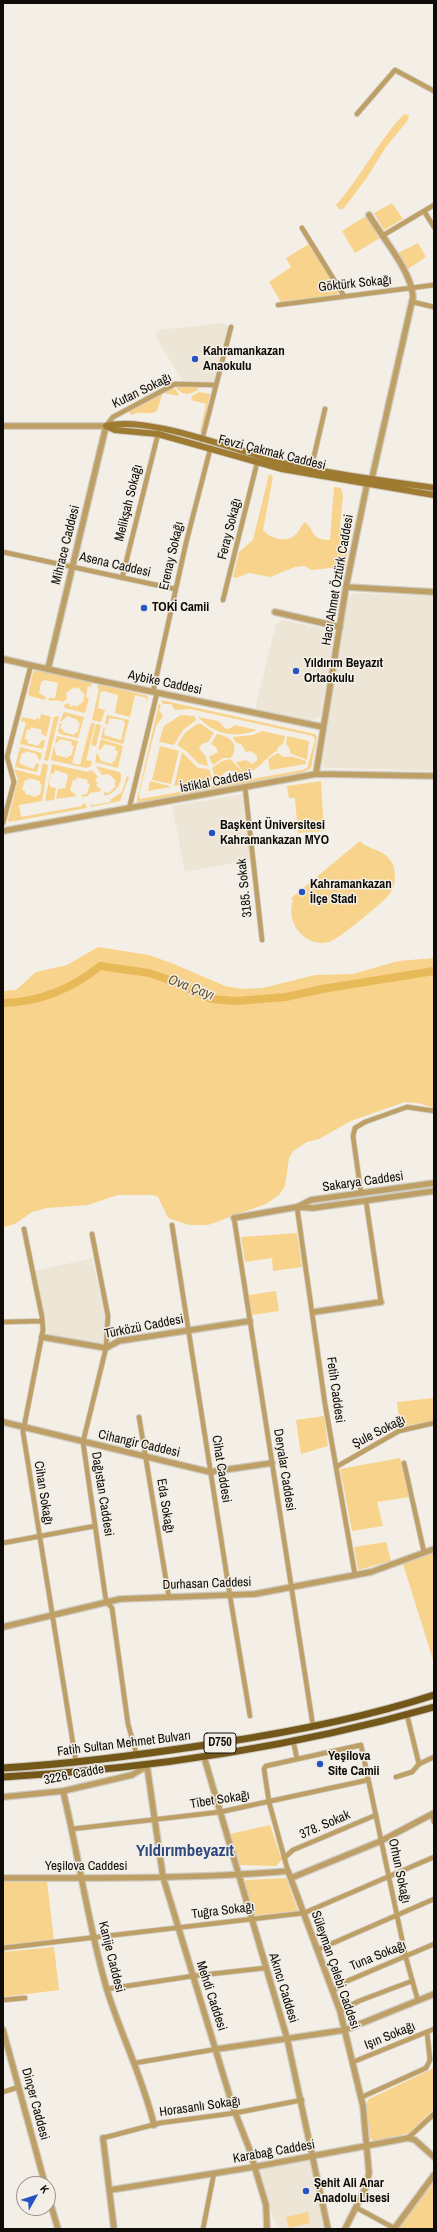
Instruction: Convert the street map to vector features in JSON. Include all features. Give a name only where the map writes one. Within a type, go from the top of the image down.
[{"type":"highway","name":"Fatih Sultan Mehmet Bulvarı","points":[[3,1768],[137,1756],[265,1736],[390,1710],[434,1695]]},
{"type":"highway","name":"Fatih Sultan Mehmet Bulvarı","points":[[3,1778],[148,1766],[204,1757],[293,1740],[407,1715],[434,1707]]},
{"type":"main road","name":"Fevzi Çakmak Caddesi","points":[[106,426],[119,424],[150,427],[202,440],[273,461],[311,469],[434,488]]},
{"type":"main road","name":"Fevzi Çakmak Caddesi","points":[[106,426],[115,430],[158,434],[257,463],[306,474],[434,494]]},
{"type":"street","points":[[357,114],[395,70],[434,91]]},
{"type":"street","points":[[382,236],[434,205]]},
{"type":"street","points":[[424,211],[434,227]]},
{"type":"street","points":[[369,215],[402,267],[412,289],[413,302],[372,478]]},
{"type":"street","points":[[302,228],[344,296]]},
{"type":"street","name":"Göktürk Sokağı","points":[[278,305],[434,285]]},
{"type":"street","points":[[413,302],[434,307]]},
{"type":"street","points":[[202,440],[230,327]]},
{"type":"street","name":"Kutan Sokağı","points":[[106,426],[113,417],[175,384],[215,385]]},
{"type":"street","points":[[311,469],[325,410]]},
{"type":"street","name":"Fevzi Çakmak Caddesi","points":[[3,426],[106,426]]},
{"type":"street","name":"Mihrace Caddesi","points":[[48,669],[71,566],[106,426]]},
{"type":"street","name":"Melikşah Sokağı","points":[[122,578],[158,434]]},
{"type":"street","name":"Erenay Sokağı","points":[[129,809],[155,692],[175,590],[210,450]]},
{"type":"street","name":"Feray Sokağı","points":[[223,600],[257,463]]},
{"type":"street","name":"Hacı Ahmet Öztürk Caddesi","points":[[316,774],[346,587],[367,484]]},
{"type":"street","name":"Asena Caddesi","points":[[3,552],[175,590]]},
{"type":"street","points":[[346,587],[434,592]]},
{"type":"street","points":[[275,612],[340,627]]},
{"type":"street","name":"Aybike Caddesi","points":[[3,659],[323,727]]},
{"type":"street","points":[[3,823],[14,782],[7,757],[31,665]]},
{"type":"street","points":[[3,770],[10,769]]},
{"type":"street","name":"İstiklal Caddesi","points":[[3,831],[316,774],[434,776]]},
{"type":"street","name":"3185. Sokak","points":[[245,787],[262,940]]},
{"type":"street","points":[[361,1194],[353,1136],[355,1128],[365,1122],[407,1107],[434,1111]]},
{"type":"street","name":"Sakarya Caddesi","points":[[297,1207],[311,1200],[434,1183]]},
{"type":"street","name":"Sakarya Caddesi","points":[[234,1218],[297,1207],[313,1208],[434,1192]]},
{"type":"street","points":[[314,1312],[381,1302],[366,1201]]},
{"type":"street","name":"Fetih Caddesi","points":[[297,1207],[314,1312],[325,1404],[355,1575]]},
{"type":"street","name":"Deryalar Caddesi","points":[[234,1218],[313,1726]]},
{"type":"street","name":"Cihat Caddesi","points":[[172,1225],[210,1472],[250,1716]]},
{"type":"street","name":"Cihan Sokağı","points":[[24,1229],[42,1321],[42,1337],[23,1427],[25,1452],[76,1762]]},
{"type":"street","name":"Dağıstan Caddesi","points":[[92,1234],[108,1316],[106,1348],[83,1442],[95,1526],[103,1567],[106,1601],[112,1608],[128,1724],[137,1756]]},
{"type":"street","points":[[3,1322],[42,1321]]},
{"type":"street","name":"Türközü Caddesi","points":[[42,1337],[106,1348],[126,1340],[188,1329],[250,1321]]},
{"type":"street","name":"Eda Sokağı","points":[[139,1417],[169,1598]]},
{"type":"street","name":"Cihangir Caddesi","points":[[3,1422],[210,1472],[272,1463]]},
{"type":"street","name":"Şule Sokağı","points":[[336,1467],[399,1431],[434,1423]]},
{"type":"street","points":[[404,1463],[424,1552]]},
{"type":"street","points":[[3,1543],[95,1526]]},
{"type":"street","name":"Durhasan Caddesi","points":[[3,1627],[106,1601],[132,1597],[169,1598],[255,1594],[384,1568],[434,1549]]},
{"type":"street","points":[[407,1715],[419,1764]]},
{"type":"street","points":[[293,1740],[296,1759]]},
{"type":"street","name":"Orhun Sokağı","points":[[296,1759],[361,1745],[406,1958],[418,2001]]},
{"type":"street","points":[[396,1777],[412,1772],[419,1764],[434,1756]]},
{"type":"street","name":"Akıncı Caddesi","points":[[204,1757],[287,2038],[302,2100],[328,2229]]},
{"type":"street","name":"Süleyman Çelebi Caddesi","points":[[296,1759],[266,1766],[263,1773],[268,1802],[284,1858],[340,2011],[362,2097],[368,2146],[368,2180],[357,2208],[345,2229]]},
{"type":"street","name":"3226. Cadde","points":[[3,1796],[64,1791],[132,1774],[148,1766]]},
{"type":"street","name":"Mehdi Caddesi","points":[[148,1766],[154,1821],[163,1877],[217,2049],[235,2113],[266,2205],[267,2229]]},
{"type":"street","name":"Tibet Sokağı","points":[[72,1829],[154,1821],[220,1812],[368,1780]]},
{"type":"street","name":"Kanije Caddesi","points":[[64,1791],[94,1938],[107,1989],[135,2063],[154,2125]]},
{"type":"street","points":[[291,1878],[381,1841],[433,1813],[434,1822]]},
{"type":"street","name":"378. Sokak","points":[[284,1858],[293,1850],[376,1815]]},
{"type":"street","name":"Tuğra Sokağı","points":[[3,1948],[304,1913],[389,1878],[434,1857]]},
{"type":"street","name":"Yeşilova Caddesi","points":[[3,1878],[163,1877],[239,1875],[288,1871]]},
{"type":"street","points":[[317,1950],[434,1900]]},
{"type":"street","name":"Tuna Sokağı","points":[[333,1991],[345,1982],[406,1958],[434,1944]]},
{"type":"street","points":[[107,1989],[193,1976],[266,1968]]},
{"type":"street","points":[[340,2011],[359,2001],[412,1981]]},
{"type":"street","points":[[135,2063],[345,2030],[434,1994]]},
{"type":"street","points":[[3,2000],[25,1998]]},
{"type":"street","name":"Dinçer Caddesi","points":[[3,2030],[4,2039],[43,2176]]},
{"type":"street","name":"Işın Sokağı","points":[[353,2062],[434,2030]]},
{"type":"street","points":[[362,2097],[426,2068],[430,2060],[427,2032]]},
{"type":"street","points":[[3,2092],[19,2088]]},
{"type":"street","name":"Horasanlı Sokağı","points":[[103,2138],[154,2125],[235,2113],[302,2100]]},
{"type":"street","points":[[434,2114],[408,2138],[414,2140],[434,2157]]},
{"type":"street","points":[[103,2138],[114,2229]]},
{"type":"street","name":"Karabağ Caddesi","points":[[110,2190],[254,2167],[408,2138]]},
{"type":"street","points":[[203,2229],[214,2173]]},
{"type":"street","points":[[357,2208],[394,2228],[434,2175]]},
{"type":"street","points":[[54,2216],[58,2229]]},
{"type":"shaded area","points":[[404,114],[409,116],[408,120],[386,147],[366,179],[344,208],[340,210],[336,205],[354,183],[386,136]]},
{"type":"shaded area","points":[[392,203],[403,219],[384,230],[374,213]]},
{"type":"shaded area","points":[[366,216],[380,238],[355,253],[342,231]]},
{"type":"shaded area","points":[[418,243],[426,257],[408,269],[398,253]]},
{"type":"shaded area","points":[[309,244],[339,291],[336,296],[281,302],[269,282],[291,267],[286,258]]},
{"type":"shaded area","name":"Kahramankazan Anaokulu","points":[[224,323],[228,327],[215,382],[183,382],[155,336],[158,330]]},
{"type":"shaded area","points":[[175,386],[199,387],[195,392],[185,394],[180,392]]},
{"type":"shaded area","points":[[173,387],[179,394],[178,396],[164,393],[157,411],[131,415],[128,411]]},
{"type":"shaded area","points":[[199,392],[210,394],[202,433],[200,431],[206,404],[191,400],[192,396]]},
{"type":"shaded area","points":[[269,474],[273,477],[263,530],[270,536],[279,539],[288,539],[292,537],[305,522],[316,537],[324,540],[330,540],[334,487],[341,488],[343,496],[340,526],[348,547],[346,567],[343,571],[330,568],[312,570],[304,566],[295,567],[270,577],[249,573],[236,578],[233,577],[239,552],[253,540]]},
{"type":"shaded area","points":[[355,593],[434,596],[434,771],[324,768],[322,765],[348,598]]},
{"type":"shaded area","name":"Yıldırım Beyazıt Ortaokulu","points":[[283,620],[329,630],[333,638],[320,716],[310,722],[256,709],[276,624]]},
{"type":"shaded area","points":[[36,670],[92,682],[91,687],[88,686],[86,697],[89,698],[85,713],[65,708],[64,705],[68,703],[71,707],[74,705],[76,707],[84,701],[83,698],[85,696],[78,687],[76,689],[74,687],[66,693],[67,699],[62,702],[58,700],[48,700],[49,698],[55,698],[58,683],[45,680],[41,682],[39,693],[46,697],[45,700],[30,696],[28,694],[33,672]]},
{"type":"shaded area","points":[[98,684],[148,696],[147,702],[146,698],[135,695],[130,717],[115,713],[118,695],[103,691],[100,693],[98,708],[105,710],[101,722],[92,720],[99,689],[97,688]]},
{"type":"shaded area","points":[[161,700],[315,734],[317,737],[311,768],[304,772],[136,804],[159,703],[161,706],[159,710],[163,716],[156,726],[139,794],[140,799],[302,770],[307,768],[315,740],[313,736],[190,709],[175,710],[171,704],[163,704]]},
{"type":"shaded area","points":[[64,712],[84,717],[78,738],[60,734],[58,731],[60,723],[62,724],[60,728],[63,732],[74,735],[77,733],[80,723],[78,720],[67,716],[60,721]]},
{"type":"shaded area","points":[[41,714],[51,717],[46,737],[41,733],[42,730],[31,727],[30,730],[27,729],[25,739],[28,740],[27,743],[38,746],[42,740],[45,740],[43,749],[20,744],[26,723],[21,721],[22,717],[36,720],[37,718],[40,719]]},
{"type":"shaded area","points":[[107,715],[129,720],[123,744],[101,738],[104,727],[104,735],[121,740],[125,723],[123,720],[109,718],[108,725],[105,724]]},
{"type":"shaded area","points":[[181,715],[194,716],[196,720],[183,730],[174,745],[159,742],[164,726]]},
{"type":"shaded area","points":[[59,716],[48,761],[44,760],[54,717]]},
{"type":"shaded area","points":[[198,717],[218,721],[226,729],[235,725],[257,730],[241,734],[225,733],[218,731],[204,723]]},
{"type":"shaded area","points":[[91,723],[95,724],[86,760],[92,761],[91,766],[86,768],[51,760],[54,746],[56,755],[68,758],[68,756],[71,756],[74,746],[71,745],[72,742],[61,739],[55,744],[57,736],[78,741],[72,763],[80,765]]},
{"type":"shaded area","points":[[96,724],[101,725],[96,746],[91,745]]},
{"type":"shaded area","points":[[197,724],[201,724],[214,733],[208,742],[202,744],[199,748],[206,757],[208,766],[199,764],[186,751],[177,745],[185,733]]},
{"type":"shaded area","points":[[262,731],[285,736],[283,744],[257,768],[246,772],[241,769],[236,762],[246,760],[252,764],[257,760],[257,756],[251,751],[246,752],[241,744],[236,743],[233,737],[253,735]]},
{"type":"shaded area","points":[[217,734],[230,739],[233,742],[235,749],[231,758],[223,758],[213,765],[209,757],[218,752],[216,747],[211,744]]},
{"type":"shaded area","points":[[287,736],[309,741],[307,760],[290,753],[290,749],[286,744]]},
{"type":"shaded area","points":[[101,739],[123,746],[118,768],[95,762],[97,752],[101,761],[112,764],[113,761],[115,761],[118,751],[115,750],[116,747],[105,744],[100,750],[98,749]]},
{"type":"shaded area","points":[[160,746],[179,751],[171,784],[152,780]]},
{"type":"shaded area","points":[[20,747],[42,753],[40,761],[36,754],[26,751],[25,753],[22,753],[19,763],[33,769],[37,763],[39,764],[37,772],[15,767]]},
{"type":"shaded area","points":[[182,752],[198,768],[209,769],[213,780],[174,786]]},
{"type":"shaded area","points":[[278,753],[283,757],[292,757],[306,761],[306,764],[270,770],[268,759]]},
{"type":"shaded area","points":[[230,759],[241,770],[250,774],[238,776],[235,772],[229,770],[223,774],[221,779],[216,780],[212,768],[222,761]]},
{"type":"shaded area","points":[[43,763],[48,765],[42,801],[19,805],[21,817],[82,806],[82,804],[85,803],[87,808],[9,822],[8,820],[18,779],[14,769],[40,776]],"holes":[[[29,778],[40,781],[40,784],[42,785],[40,795],[37,795],[36,797],[25,794],[25,791],[22,790],[25,780],[28,780]]]},
{"type":"shaded area","points":[[52,764],[87,772],[92,770],[98,777],[95,780],[98,784],[96,785],[102,791],[90,793],[88,796],[82,797],[82,795],[87,794],[90,784],[87,783],[88,780],[77,777],[76,780],[73,780],[70,790],[77,796],[56,799],[58,789],[65,788],[68,777],[67,774],[55,770],[54,774],[51,773],[49,784],[51,787],[56,788],[54,800],[45,801]]},
{"type":"shaded area","points":[[96,766],[119,772],[121,774],[119,785],[115,791],[105,796],[103,792],[109,793],[116,786],[114,784],[116,781],[109,774],[102,775]]},
{"type":"shaded area","points":[[127,776],[129,777],[120,801],[91,807],[90,802],[92,805],[111,802],[110,800],[122,792]]},
{"type":"shaded area","points":[[150,781],[170,786],[170,787],[148,791]]},
{"type":"shaded area","points":[[321,781],[324,831],[298,833],[295,798],[289,798],[287,786]]},
{"type":"shaded area","name":"Başkent Üniversitesi Kahramankazan MYO","points":[[243,794],[251,860],[185,872],[172,806]]},
{"type":"shaded area","points":[[360,841],[368,847],[382,852],[390,859],[395,872],[393,888],[385,899],[334,940],[320,943],[312,941],[299,932],[295,925],[292,917],[291,909],[293,900],[291,898]]},
{"type":"shaded area","points":[[98,947],[149,955],[225,986],[243,989],[263,988],[315,975],[353,974],[398,961],[434,958],[434,1108],[418,1103],[405,1102],[351,1121],[319,1139],[307,1142],[293,1151],[289,1158],[285,1186],[279,1195],[266,1204],[208,1225],[189,1225],[168,1218],[158,1197],[153,1195],[118,1195],[88,1205],[47,1208],[32,1212],[15,1224],[3,1227],[3,991],[16,990],[36,972],[67,965]]},
{"type":"shaded area","points":[[297,1233],[302,1267],[273,1271],[272,1258],[245,1262],[241,1237]]},
{"type":"shaded area","points":[[92,1258],[106,1316],[103,1345],[47,1334],[35,1271]]},
{"type":"shaded area","points":[[276,1291],[279,1311],[252,1315],[249,1295]]},
{"type":"shaded area","points":[[434,1398],[434,1421],[400,1427],[397,1402]]},
{"type":"shaded area","points":[[324,1416],[328,1446],[301,1454],[296,1420]]},
{"type":"shaded area","points":[[400,1458],[409,1497],[377,1502],[383,1526],[352,1531],[340,1469]]},
{"type":"shaded area","points":[[386,1542],[391,1561],[358,1570],[354,1547]]},
{"type":"shaded area","points":[[434,1553],[434,1663],[403,1564]]},
{"type":"shaded area","points":[[270,1825],[282,1860],[276,1866],[240,1865],[230,1834]]},
{"type":"shaded area","points":[[286,1878],[298,1911],[253,1916],[244,1883],[246,1880]]},
{"type":"shaded area","points":[[3,1881],[47,1881],[54,1940],[3,1946]]},
{"type":"shaded area","points":[[54,1947],[59,1990],[3,1997],[3,1952]]},
{"type":"shaded area","points":[[434,2068],[434,2109],[410,2133],[374,2141],[370,2138],[366,2104],[369,2099]]},
{"type":"shaded area","points":[[310,2159],[325,2229],[282,2229],[274,2221],[257,2168]]},
{"type":"shaded area","points":[[434,2182],[434,2229],[397,2229]]},
{"type":"shaded area","points":[[308,2212],[310,2223],[289,2228],[286,2217]]},
{"type":"waterway","name":"Ova Çayı","points":[[3,1003],[30,1000],[55,993],[67,988],[100,966],[149,973],[175,982],[211,999],[236,1001],[286,997],[322,989],[434,971]]},
{"type":"place","name":"Kahramankazan Anaokulu","points":[[195,359]]},
{"type":"place","name":"TOKİ Camii","points":[[144,608]]},
{"type":"place","name":"Yıldırım Beyazıt Ortaokulu","points":[[296,671]]},
{"type":"place","name":"Başkent Üniversitesi Kahramankazan MYO","points":[[212,833]]},
{"type":"place","name":"Kahramankazan İlçe Stadı","points":[[302,892]]},
{"type":"place","name":"Yeşilova Site Camii","points":[[320,1764]]},
{"type":"place","name":"Şehit Ali Anar Anadolu Lisesi","points":[[306,2191]]},
{"type":"district","name":"Yıldırımbeyazıt","points":[[185,1851]]}]
